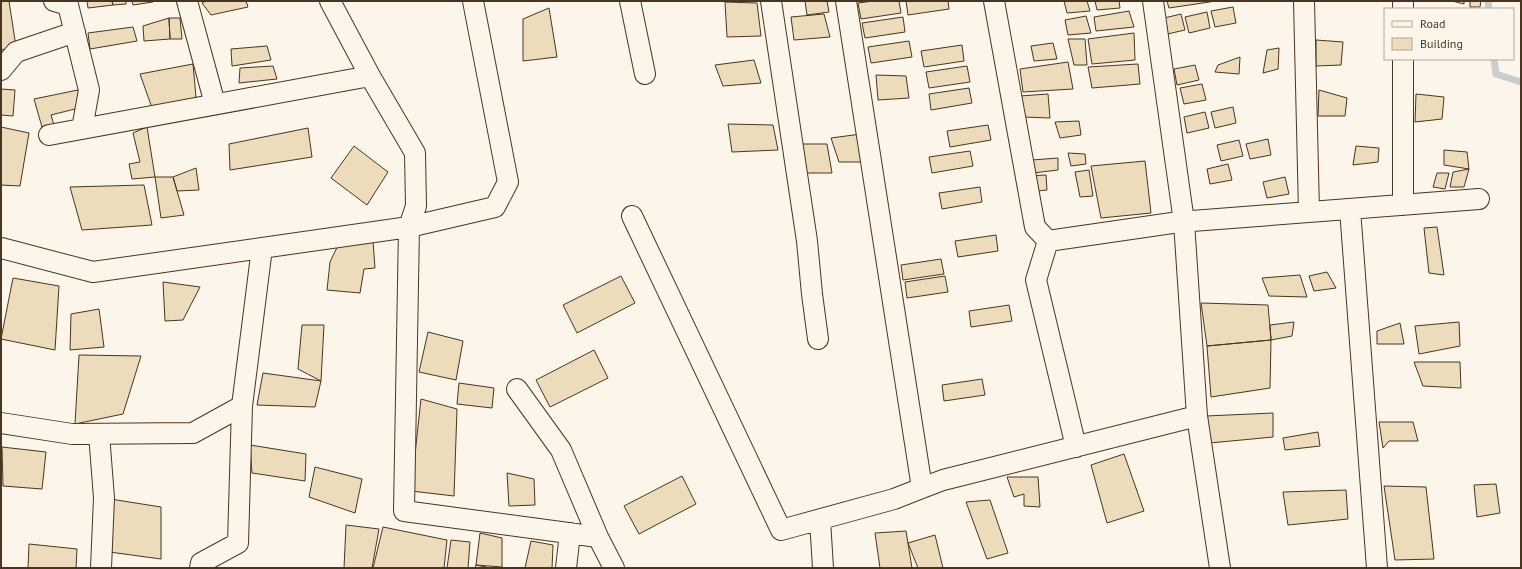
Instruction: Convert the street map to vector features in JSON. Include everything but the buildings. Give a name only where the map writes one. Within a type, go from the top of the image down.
[{"type":"street","points":[[54,1],[68,5],[89,90],[82,129]]},
{"type":"street","points":[[188,1],[216,104]]},
{"type":"street","points":[[330,1],[370,76],[415,153],[416,206],[409,227],[404,511],[598,537]]},
{"type":"street","points":[[1,248],[93,272],[409,227],[495,207],[508,182],[474,1]]},
{"type":"street","points":[[630,1],[644,74]]},
{"type":"street","points":[[771,1],[807,241],[818,339]]},
{"type":"street","points":[[846,1],[922,488]]},
{"type":"street","points":[[994,1],[1035,227],[1048,241]]},
{"type":"street","points":[[1153,1],[1184,222],[1197,416],[1220,568]]},
{"type":"street","points":[[1304,1],[1309,212]]},
{"type":"street","points":[[1,70],[16,52],[75,32]]},
{"type":"street","points":[[1403,60],[1403,205]]},
{"type":"street","points":[[49,135],[370,76]]},
{"type":"street","points":[[1048,241],[1184,222],[1479,199]]},
{"type":"street","points":[[1350,209],[1377,568]]},
{"type":"street","points":[[632,216],[781,530],[894,499],[944,480],[1197,416]]},
{"type":"street","points":[[1048,241],[1036,280],[1076,446]]},
{"type":"street","points":[[200,568],[201,563],[238,543],[242,406],[262,248]]},
{"type":"street","points":[[517,389],[561,450],[598,537],[614,568]]},
{"type":"street","points":[[1,423],[72,434],[193,433],[242,406]]},
{"type":"street","points":[[99,434],[104,498],[101,568]]},
{"type":"street","points":[[820,520],[823,568]]},
{"type":"street","points":[[566,568],[570,533]]},
{"type":"waterway","points":[[1488,1],[1489,8]]},
{"type":"waterway","points":[[1494,60],[1496,74],[1521,82]]}]
